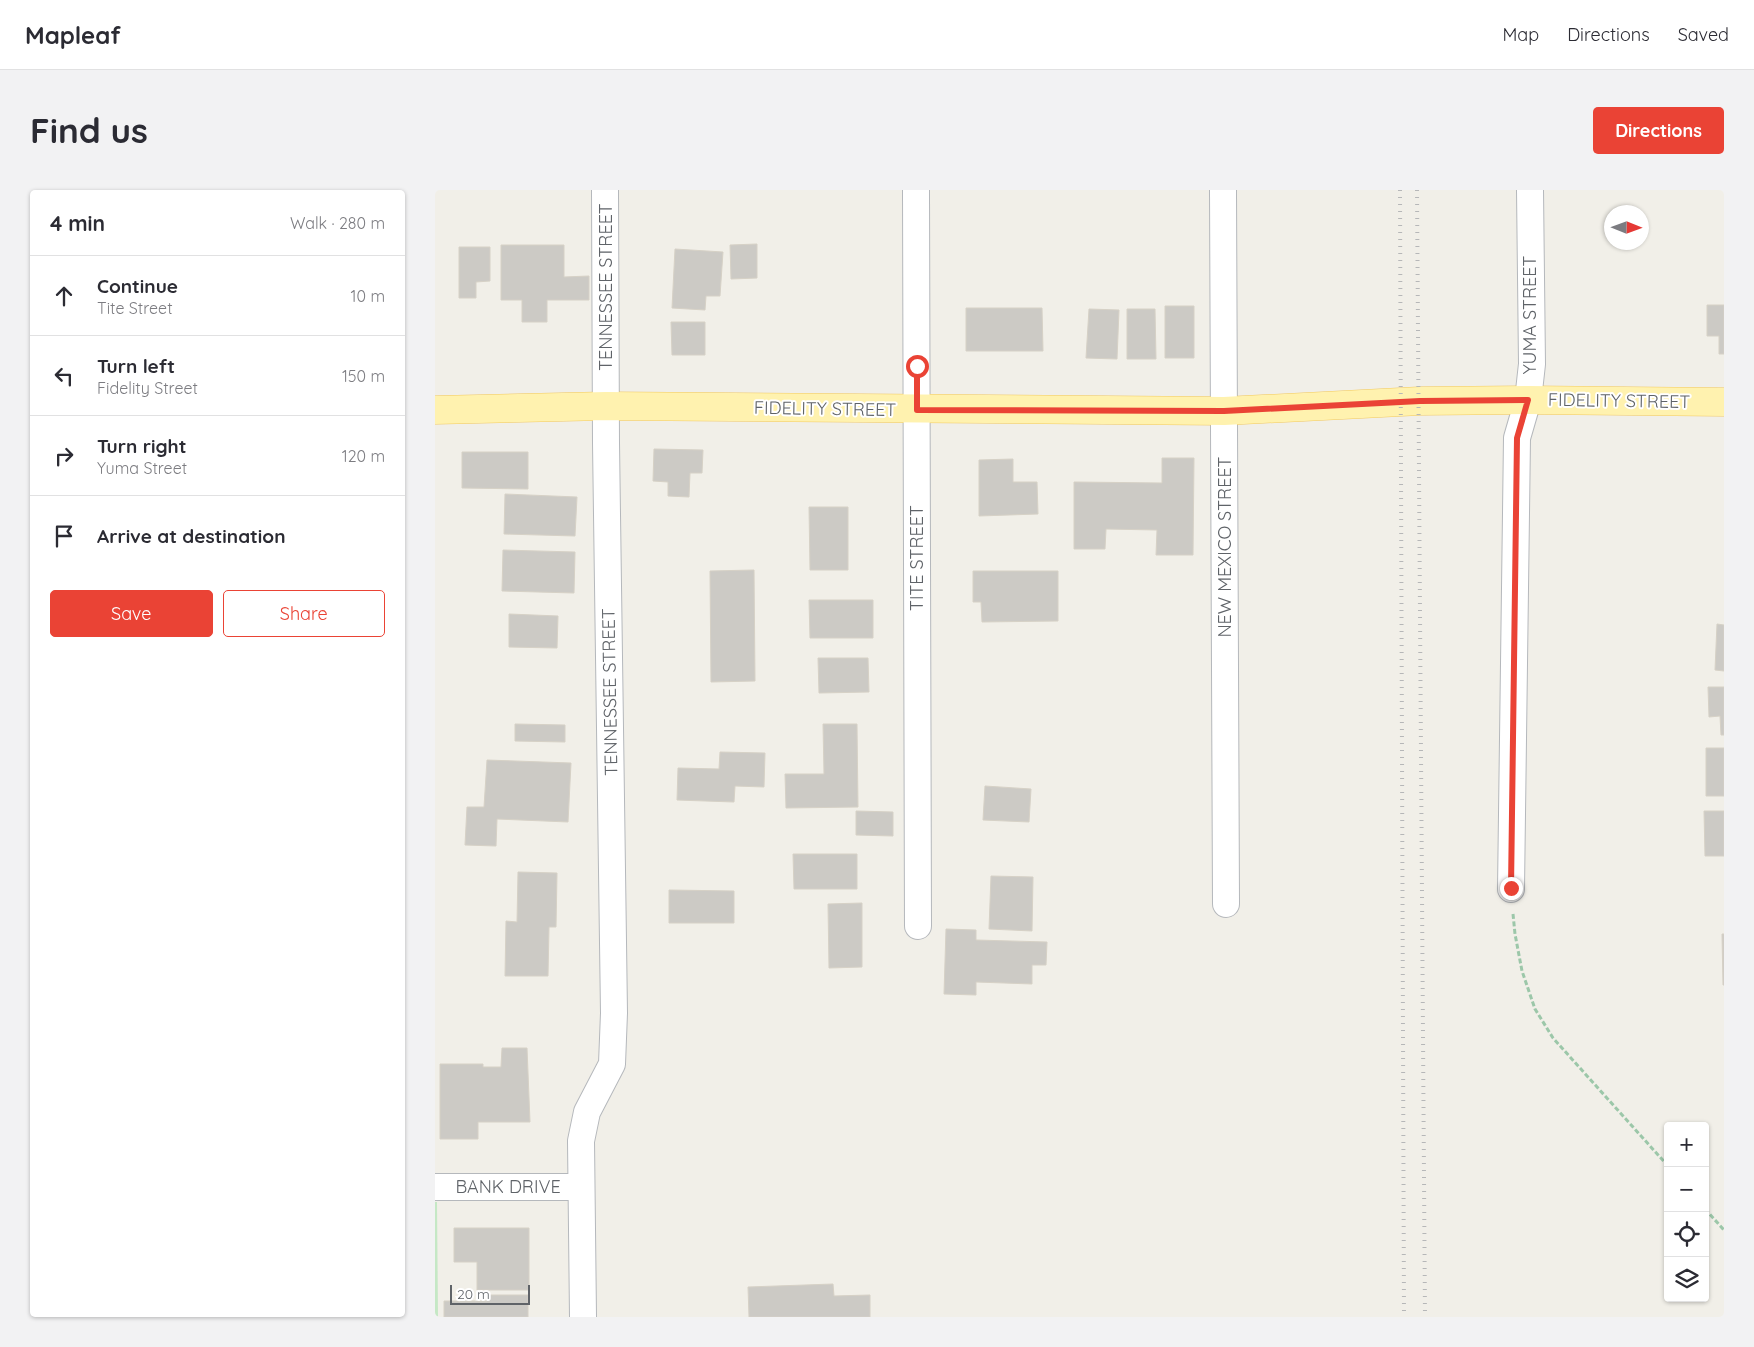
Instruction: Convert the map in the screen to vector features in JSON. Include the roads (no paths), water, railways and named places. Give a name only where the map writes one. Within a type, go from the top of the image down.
[{"type":"main road","name":"FIDELITY STREET","points":[[435,410],[606,406],[1224,411],[1420,401],[1724,402]]},
{"type":"street","name":"TENNESSEE STREET","points":[[583,1317],[580,1187],[581,1141],[587,1112],[612,1064],[614,1012],[605,190]]},
{"type":"street","name":"TITE STREET","points":[[916,190],[918,926]]},
{"type":"street","name":"NEW MEXICO STREET","points":[[1223,190],[1225,904]]},
{"type":"street","name":"YUMA STREET","points":[[1511,888],[1517,438],[1528,400],[1532,364],[1531,190]]},
{"type":"street","name":"BANK DRIVE","points":[[435,1187],[580,1187]]},
{"type":"railway","points":[[1400,190],[1404,1317]]},
{"type":"railway","points":[[1417,190],[1425,1317]]}]
